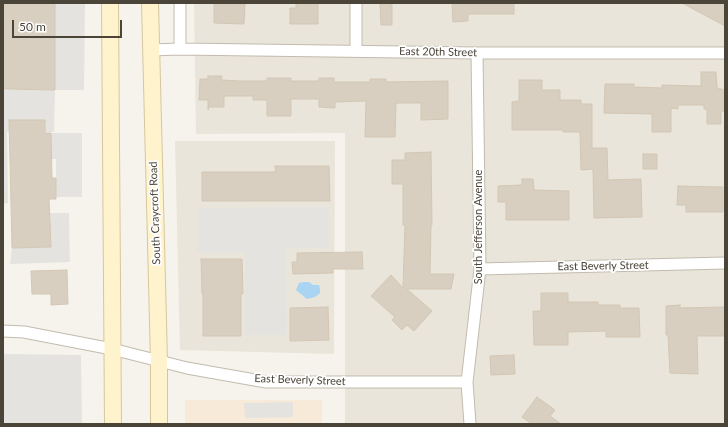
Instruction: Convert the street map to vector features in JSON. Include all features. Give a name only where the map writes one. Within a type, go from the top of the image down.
[{"type":"main road","points":[[110,3],[113,424]]},
{"type":"main road","name":"South Craycroft Road","points":[[150,3],[159,362],[159,424]]},
{"type":"street","points":[[180,3],[180,49]]},
{"type":"street","points":[[356,3],[356,51]]},
{"type":"street","name":"East 20th Street","points":[[150,50],[180,49],[477,53],[725,53]]},
{"type":"street","name":"South Jefferson Avenue","points":[[470,424],[467,382],[480,269],[477,53]]},
{"type":"street","name":"East Beverly Street","points":[[480,269],[725,263]]},
{"type":"street","name":"East Beverly Street","points":[[3,331],[24,332],[112,349],[159,362],[266,382],[467,382]]},
{"type":"shaded area","points":[[55,3],[85,3],[84,90],[55,90],[54,132],[7,132],[8,203],[3,204],[3,90],[54,90]]},
{"type":"shaded area","points":[[194,3],[725,3],[725,424],[345,424],[345,133],[196,134]]},
{"type":"shaded area","points":[[51,133],[82,133],[82,197],[56,197],[56,159],[51,159]]},
{"type":"shaded area","points":[[175,141],[335,141],[334,354],[180,350]]},
{"type":"shaded area","points":[[329,207],[329,248],[286,248],[287,335],[245,335],[245,253],[197,253],[197,208]]},
{"type":"shaded area","points":[[49,213],[69,213],[70,262],[10,264],[12,248],[51,247]]},
{"type":"shaded area","points":[[3,354],[81,355],[82,424],[3,424]]},
{"type":"shaded area","points":[[185,400],[322,400],[322,424],[185,424]]},
{"type":"shaded area","points":[[293,402],[293,417],[245,418],[244,403]]},
{"type":"water","points":[[304,282],[319,285],[320,293],[315,297],[307,299],[296,290],[299,283]]},
{"type":"building","points":[[3,3],[55,3],[55,90],[3,89]]},
{"type":"building","points":[[214,3],[245,4],[244,24],[214,23]]},
{"type":"building","points":[[296,3],[318,3],[318,24],[290,24],[290,8],[296,8]]},
{"type":"building","points":[[380,3],[392,3],[392,25],[381,25]]},
{"type":"building","points":[[452,3],[514,3],[514,14],[468,14],[468,21],[453,22]]},
{"type":"building","points":[[682,3],[725,3],[725,26]]},
{"type":"building","points":[[701,72],[716,72],[717,88],[725,90],[725,111],[721,111],[721,124],[707,124],[707,109],[704,109],[704,105],[678,105],[678,109],[671,108],[671,132],[652,132],[652,114],[604,113],[605,84],[634,84],[634,87],[662,88],[662,85],[701,86]]},
{"type":"building","points":[[208,76],[222,76],[221,80],[240,81],[267,81],[267,78],[291,78],[291,81],[319,81],[319,78],[334,78],[334,82],[370,82],[370,79],[386,79],[386,82],[448,81],[448,119],[421,120],[421,103],[396,103],[395,137],[365,137],[366,101],[335,102],[335,108],[319,107],[319,99],[291,99],[291,116],[267,116],[267,100],[253,100],[253,96],[224,96],[224,107],[209,107],[208,110],[208,100],[199,100],[200,79],[208,79]]},
{"type":"building","points":[[519,80],[542,80],[542,90],[560,90],[560,100],[581,100],[581,104],[592,104],[592,148],[607,148],[608,180],[641,179],[642,217],[594,218],[593,169],[581,170],[580,132],[563,132],[563,130],[512,130],[512,102],[519,101]]},
{"type":"building","points":[[9,120],[45,120],[45,133],[51,133],[52,178],[56,178],[56,199],[49,199],[51,247],[12,248]]},
{"type":"building","points":[[431,152],[432,225],[430,274],[454,274],[451,289],[407,289],[432,311],[414,331],[407,325],[402,330],[392,320],[395,317],[371,296],[391,275],[403,288],[405,225],[403,225],[403,184],[392,184],[392,160],[405,160],[405,153]]},
{"type":"building","points":[[643,154],[657,154],[657,169],[643,169]]},
{"type":"building","points":[[275,166],[329,166],[330,201],[202,201],[202,172],[276,172]]},
{"type":"building","points":[[522,179],[533,179],[534,190],[569,191],[569,220],[506,220],[506,202],[498,202],[498,186],[522,185]]},
{"type":"building","points":[[678,186],[723,187],[723,212],[686,212],[686,205],[677,205]]},
{"type":"building","points":[[362,252],[363,269],[333,269],[333,273],[293,274],[292,262],[297,262],[297,253]]},
{"type":"building","points":[[201,259],[242,259],[243,294],[241,294],[241,336],[203,336]]},
{"type":"building","points":[[67,270],[68,304],[51,305],[51,294],[32,294],[31,271]]},
{"type":"building","points":[[541,293],[568,293],[568,302],[598,302],[598,305],[620,305],[620,308],[639,308],[640,337],[606,337],[606,331],[568,332],[568,345],[534,345],[533,311],[541,311]]},
{"type":"building","points":[[680,305],[680,308],[725,307],[725,336],[697,336],[698,374],[670,373],[668,335],[666,335],[666,306]]},
{"type":"building","points":[[328,307],[329,340],[290,341],[290,308]]},
{"type":"building","points":[[514,355],[515,374],[491,375],[490,356]]},
{"type":"building","points":[[537,397],[555,410],[550,416],[561,424],[532,424],[522,417]]}]
